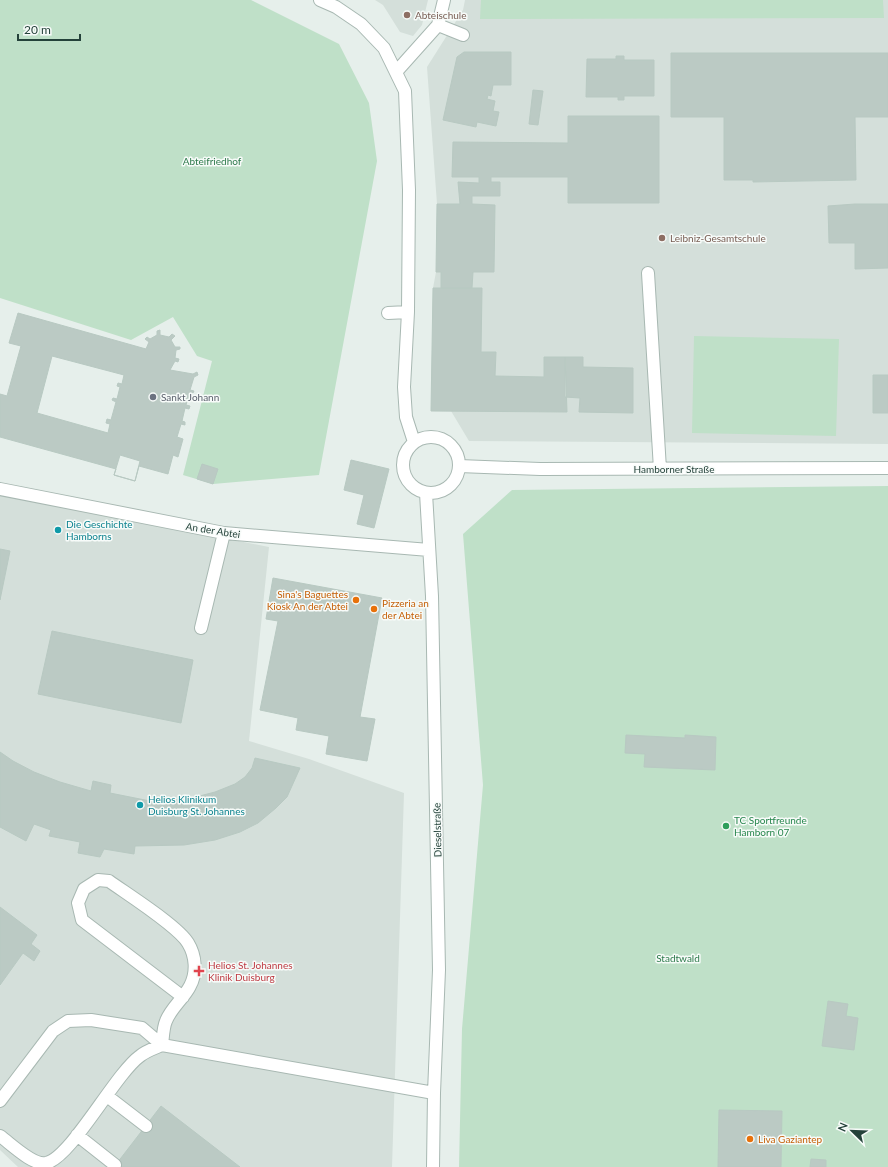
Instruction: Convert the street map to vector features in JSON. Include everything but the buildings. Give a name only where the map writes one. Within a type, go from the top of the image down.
[{"type":"street","points":[[320,0],[361,24],[384,48],[405,92],[409,190],[408,312],[404,387],[406,417],[414,442]]},
{"type":"street","points":[[396,72],[438,25],[444,0]]},
{"type":"street","points":[[438,25],[463,35]]},
{"type":"street","points":[[648,273],[660,469]]},
{"type":"street","points":[[388,313],[408,312]]},
{"type":"street","points":[[429,437],[444,440],[456,451],[459,466],[457,476],[451,485],[439,492],[426,493],[416,489],[408,482],[403,472],[403,461],[407,450],[414,442],[429,437]]},
{"type":"street","name":"Hamborner Straße","points":[[459,466],[540,469],[888,468]]},
{"type":"street","name":"An der Abtei","points":[[0,489],[224,533],[429,550]]},
{"type":"street","name":"Dieselstraße","points":[[426,493],[432,596],[439,970],[434,1092],[433,1167]]},
{"type":"street","points":[[201,628],[224,533]]},
{"type":"street","points":[[162,1045],[166,1021],[183,997],[196,974],[194,958],[188,943],[176,930],[109,881],[98,880],[84,889],[78,903],[82,920],[183,997]]},
{"type":"street","points":[[0,1102],[53,1031],[68,1021],[91,1020],[142,1028],[162,1045],[434,1092]]},
{"type":"street","points":[[0,1136],[34,1161],[46,1163],[62,1154],[125,1072],[140,1056],[162,1045]]},
{"type":"street","points":[[107,1096],[146,1126]]},
{"type":"street","points":[[77,1135],[115,1165]]},
{"type":"shaded area","name":"Abteischule","points":[[375,0],[428,0],[422,25],[413,36],[400,32],[383,5]]},
{"type":"shaded area","name":"Leibniz-Gesamtschule","points":[[465,0],[888,0],[888,444],[469,441],[451,411],[431,411],[433,288],[436,272],[437,204],[427,67],[463,10]]},
{"type":"shaded area","name":"Helios St. Johannes Klinik Duisburg","points":[[0,493],[269,547],[249,741],[309,759],[404,793],[392,1167],[18,1167],[0,1150]]},
{"type":"green space","name":"Abteifriedhof","points":[[0,0],[251,0],[339,44],[369,103],[377,161],[319,475],[213,484],[183,475],[212,361],[197,356],[173,317],[131,340],[0,298]]},
{"type":"green space","points":[[481,0],[883,0],[884,18],[480,19]]},
{"type":"green space","points":[[694,336],[839,339],[836,436],[692,433]]},
{"type":"green space","name":"Stadtwald","points":[[888,486],[888,1167],[459,1167],[462,1029],[483,785],[463,534],[512,490]]},
{"type":"place","name":"Abteischule","points":[[407,15]]},
{"type":"place","name":"Leibniz-Gesamtschule","points":[[662,238]]},
{"type":"place","name":"Sankt Johann","points":[[153,397]]},
{"type":"place","name":"Die Geschichte Hamborns","points":[[58,530]]},
{"type":"place","name":"Sina's Baguettes Kiosk An der Abtei","points":[[356,600]]},
{"type":"place","name":"Pizzeria an der Abtei","points":[[374,609]]},
{"type":"place","name":"Helios Klinikum Duisburg St. Johannes","points":[[140,805]]},
{"type":"place","name":"TC Sportfreunde Hamborn 07","points":[[726,826]]},
{"type":"place","name":"Helios St. Johannes Klinik Duisburg","points":[[199,971]]},
{"type":"place","name":"Liva Gaziantep","points":[[750,1139]]}]
